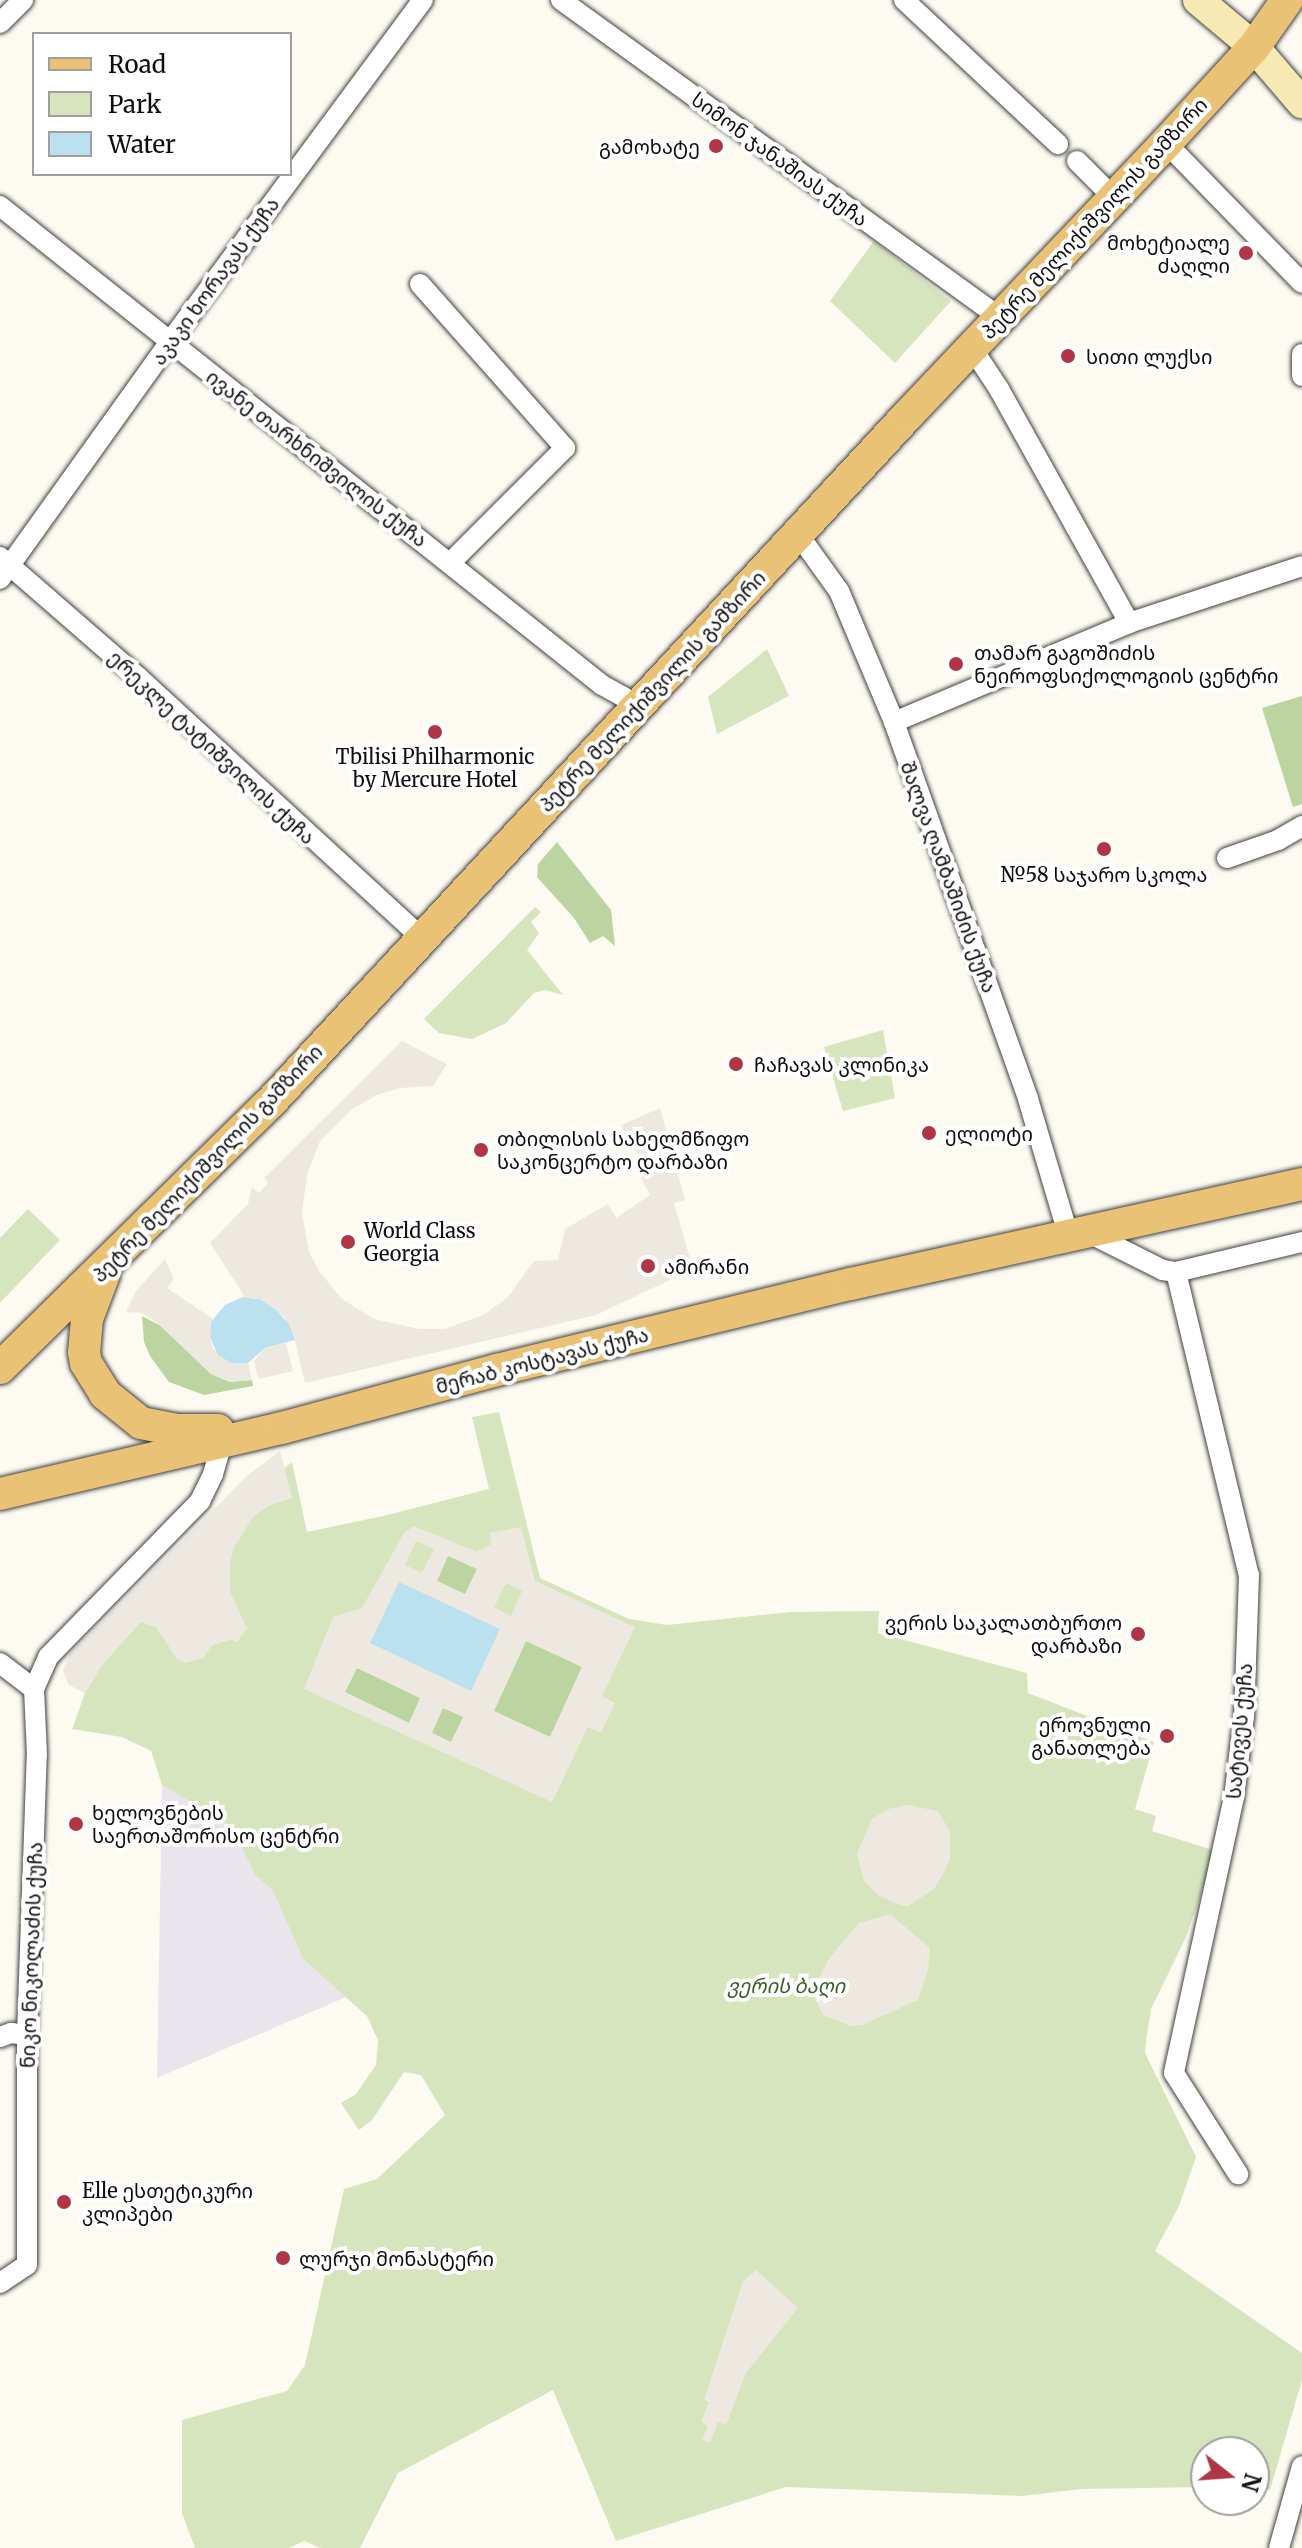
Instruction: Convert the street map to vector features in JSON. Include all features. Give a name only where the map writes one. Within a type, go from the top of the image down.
[{"type":"main road","name":"პეტრე მელიქიშვილის გამზირი","points":[[0,1368],[269,1104],[999,317],[1166,143],[1254,47],[1287,0]]},
{"type":"main road","name":"მერაბ კოსტავას ქუჩა","points":[[0,1494],[282,1428],[497,1370],[1076,1232],[1302,1184]]},
{"type":"main road","points":[[107,1266],[93,1298],[84,1352],[94,1378],[117,1407],[141,1423],[158,1428],[282,1428]]},
{"type":"street","points":[[0,23],[23,0]]},
{"type":"street","name":"აკაკი ხორავას ქუჩა","points":[[3,567],[423,0]]},
{"type":"street","name":"სიმონ ჯანაშიას ქუჩა","points":[[561,0],[999,317]]},
{"type":"street","points":[[904,0],[1058,144]]},
{"type":"street","points":[[1198,0],[1254,47],[1302,103]]},
{"type":"street","points":[[1166,143],[1302,283]]},
{"type":"street","points":[[1077,161],[1114,198]]},
{"type":"street","name":"ივანე თარხნიშვილის ქუჩა","points":[[0,206],[602,685],[638,705]]},
{"type":"street","points":[[420,284],[565,448],[451,562]]},
{"type":"street","points":[[972,348],[999,389],[1129,623]]},
{"type":"street","points":[[1302,354],[1302,376]]},
{"type":"street","name":"შალვა ღამბაშიძის ქუჩა","points":[[798,534],[839,591],[894,722],[1076,1232]]},
{"type":"street","points":[[894,722],[1129,623],[1302,566]]},
{"type":"street","name":"ერეკლე ტატიშვილის ქუჩა","points":[[3,567],[139,678],[422,938]]},
{"type":"street","points":[[1227,858],[1278,840],[1302,826]]},
{"type":"street","points":[[1076,1232],[1163,1270],[1176,1272],[1302,1242]]},
{"type":"street","name":"სატივეს ქუჩა","points":[[1176,1272],[1249,1575],[1244,1716],[1234,1797],[1174,2073],[1238,2174]]},
{"type":"street","points":[[0,1663],[34,1689],[48,1657],[200,1501],[222,1442]]},
{"type":"street","name":"ნიკო ნიკოლაძის ქუჩა","points":[[0,2283],[27,2265],[27,2035],[37,1755],[34,1689]]},
{"type":"street","points":[[0,2037],[27,2035]]},
{"type":"street","points":[[1279,2548],[1302,2466]]},
{"type":"shaded area","points":[[402,1041],[447,1064],[433,1086],[400,1088],[377,1095],[352,1109],[320,1141],[307,1175],[302,1213],[309,1252],[319,1271],[342,1299],[374,1319],[419,1329],[445,1329],[483,1315],[507,1298],[534,1261],[558,1260],[565,1229],[608,1204],[616,1218],[650,1195],[641,1178],[649,1173],[621,1125],[660,1108],[685,1200],[674,1203],[693,1269],[596,1315],[305,1383],[294,1337],[284,1317],[259,1299],[245,1297],[210,1243],[248,1204],[252,1187],[259,1193],[268,1183],[264,1178]]},
{"type":"shaded area","points":[[165,1259],[174,1279],[167,1288],[213,1319],[210,1337],[213,1349],[231,1362],[248,1363],[252,1380],[230,1382],[211,1374],[155,1321],[142,1313],[126,1312],[136,1291]]},
{"type":"shaded area","points":[[286,1343],[293,1371],[258,1379],[254,1361],[265,1348]]},
{"type":"shaded area","points":[[280,1451],[292,1498],[268,1506],[253,1517],[233,1549],[230,1592],[247,1628],[237,1642],[231,1640],[212,1645],[203,1658],[186,1663],[177,1659],[156,1627],[140,1622],[101,1666],[85,1693],[69,1685],[63,1670],[70,1654],[248,1475]]},
{"type":"shaded area","points":[[414,1526],[477,1552],[491,1544],[490,1533],[521,1527],[535,1581],[635,1627],[602,1696],[615,1703],[601,1733],[588,1727],[552,1802],[304,1689],[333,1617],[362,1608],[404,1533]],"holes":[[[416,1541],[434,1549],[422,1573],[405,1565]],[[448,1556],[477,1569],[465,1594],[437,1581]],[[506,1583],[522,1591],[511,1616],[494,1607]],[[526,1641],[582,1667],[550,1737],[494,1711]],[[357,1668],[420,1698],[409,1723],[345,1692]],[[443,1708],[463,1717],[451,1742],[432,1733]]]},
{"type":"shaded area","points":[[162,1785],[232,1827],[255,1875],[273,1891],[303,1959],[346,1997],[157,2078]]},
{"type":"shaded area","points":[[908,1805],[938,1811],[950,1832],[950,1859],[935,1888],[908,1906],[878,1895],[864,1881],[857,1853],[872,1819],[888,1809]]},
{"type":"shaded area","points":[[890,1914],[930,1948],[928,1970],[918,2000],[862,2025],[851,2026],[823,2015],[812,1992],[830,1957],[859,1923]]},
{"type":"shaded area","points":[[756,2270],[798,2308],[746,2373],[726,2425],[718,2422],[710,2443],[702,2440],[708,2426],[701,2422],[709,2402],[704,2400],[743,2281]]},
{"type":"green space","points":[[874,241],[951,301],[895,363],[830,301]]},
{"type":"green space","points":[[767,649],[789,696],[717,734],[708,697]]},
{"type":"green space","points":[[1302,696],[1302,804],[1293,807],[1262,708]]},
{"type":"green space","points":[[557,842],[611,910],[615,946],[603,936],[590,943],[574,918],[537,877],[538,864]]},
{"type":"green space","points":[[535,907],[541,912],[531,922],[539,933],[527,950],[563,995],[545,990],[534,993],[506,1023],[472,1039],[439,1033],[424,1019]]},
{"type":"green space","points":[[883,1030],[895,1098],[843,1111],[824,1047]]},
{"type":"green space","points":[[28,1209],[60,1240],[0,1303],[0,1238]]},
{"type":"green space","points":[[142,1316],[163,1327],[211,1374],[230,1382],[252,1380],[253,1386],[204,1395],[169,1382],[144,1342]]},
{"type":"green space","name":"ვერის ბაღი","points":[[499,1412],[540,1578],[629,1619],[667,1625],[791,1612],[879,1611],[878,1633],[1027,1673],[1028,1693],[1154,1742],[1135,1809],[1156,1816],[1152,1831],[1216,1851],[1186,1937],[1151,2009],[1146,2041],[1145,2053],[1196,2157],[1179,2206],[1155,2251],[1302,2353],[1302,2380],[1270,2490],[1270,2436],[1190,2436],[1190,2487],[1081,2489],[1022,2496],[786,2487],[616,2541],[553,2390],[398,2473],[360,2548],[321,2548],[304,2541],[289,2548],[195,2548],[182,2513],[182,2420],[287,2391],[305,2365],[344,2189],[377,2179],[445,2115],[421,2075],[404,2072],[372,2120],[359,2130],[341,2103],[356,2094],[376,2065],[378,2040],[367,2016],[303,1959],[273,1891],[255,1875],[232,1827],[162,1785],[151,1751],[122,1737],[72,1729],[85,1693],[101,1666],[258,1490],[292,1462],[307,1532],[383,1516],[489,1489],[472,1417]]},
{"type":"green space","points":[[448,1555],[477,1569],[465,1594],[437,1581]]},
{"type":"green space","points":[[526,1641],[582,1667],[550,1737],[494,1711]]},
{"type":"green space","points":[[357,1668],[421,1698],[409,1723],[345,1692]]},
{"type":"green space","points":[[443,1708],[464,1717],[451,1743],[432,1733]]},
{"type":"water","points":[[243,1297],[259,1299],[275,1309],[289,1324],[295,1340],[265,1348],[248,1363],[231,1363],[218,1355],[210,1337],[211,1322],[225,1305]]},
{"type":"water","points":[[399,1582],[500,1629],[471,1691],[370,1643]]},
{"type":"place","name":"გამოხატე","points":[[716,146]]},
{"type":"place","name":"მოხეტიალე ძაღლი","points":[[1246,253]]},
{"type":"place","name":"სითი ლუქსი","points":[[1068,356]]},
{"type":"place","name":"თამარ გაგოშიძის ნეიროფსიქოლოგიის ცენტრი","points":[[956,664]]},
{"type":"place","name":"Tbilisi Philharmonic by Mercure Hotel","points":[[435,732]]},
{"type":"place","name":"№58 საჯარო სკოლა","points":[[1104,849]]},
{"type":"place","name":"ჩაჩავას კლინიკა","points":[[736,1064]]},
{"type":"place","name":"ელიოტი","points":[[929,1133]]},
{"type":"place","name":"თბილისის სახელმწიფო საკონცერტო დარბაზი","points":[[481,1150]]},
{"type":"place","name":"World Class Georgia","points":[[348,1242]]},
{"type":"place","name":"ამირანი","points":[[648,1266]]},
{"type":"place","name":"ვერის საკალათბურთო დარბაზი","points":[[1138,1634]]},
{"type":"place","name":"ეროვნული განათლება","points":[[1167,1736]]},
{"type":"place","name":"ხელოვნების საერთაშორისო ცენტრი","points":[[76,1824]]},
{"type":"place","name":"Elle ესთეტიკური კლიპები","points":[[64,2202]]},
{"type":"place","name":"ლურჯი მონასტერი","points":[[283,2258]]}]
